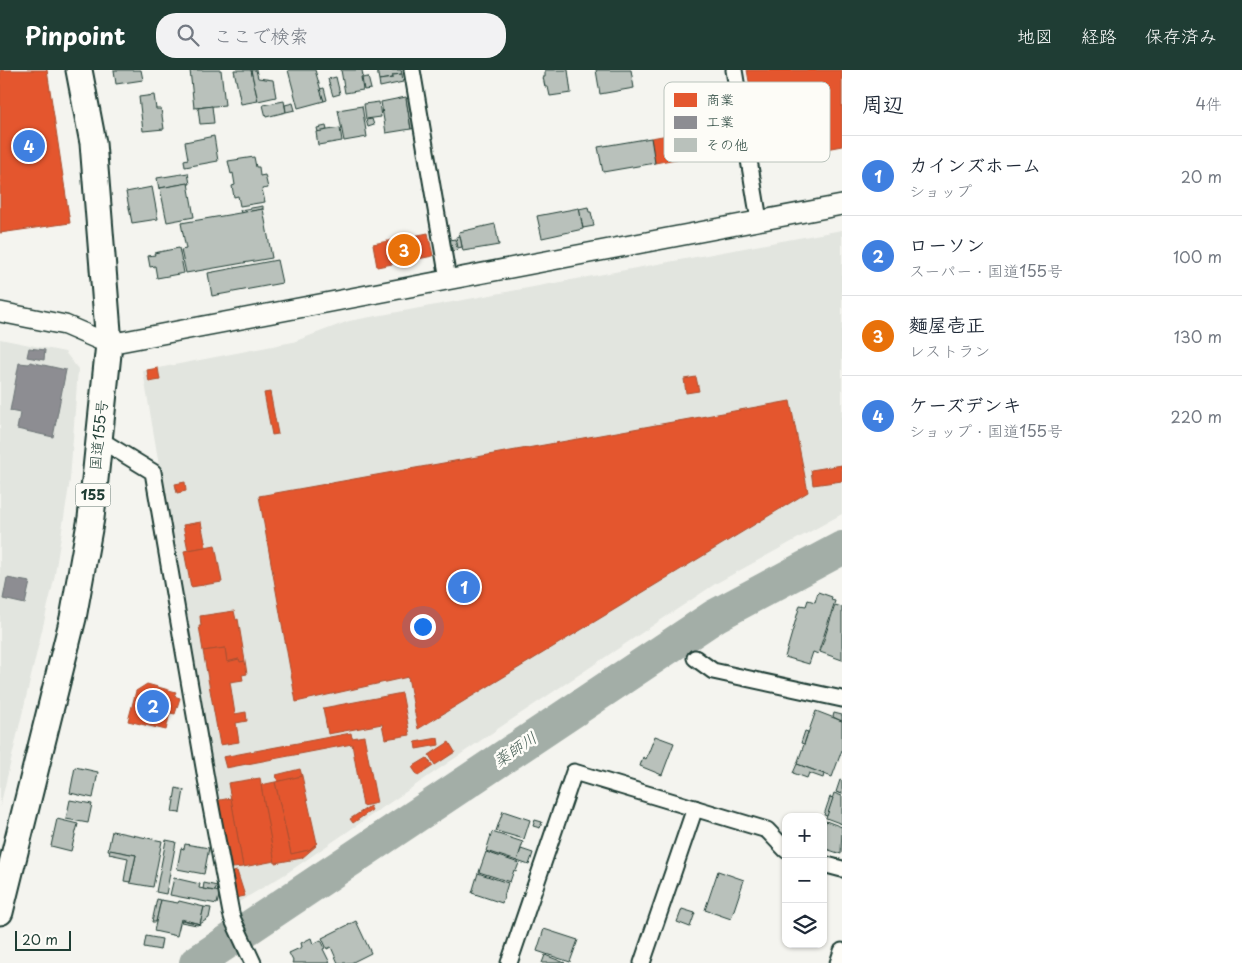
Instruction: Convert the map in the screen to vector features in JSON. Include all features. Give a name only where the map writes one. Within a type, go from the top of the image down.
[{"type":"highway","name":"国道155号","points":[[0,912],[73,618],[91,518],[109,344],[92,143],[79,70]]},
{"type":"street","points":[[412,70],[448,280]]},
{"type":"street","points":[[749,162],[759,220]]},
{"type":"street","points":[[0,312],[65,325],[109,344],[842,205]]},
{"type":"street","points":[[99,440],[152,472],[208,792],[233,920],[251,958]]},
{"type":"street","points":[[695,658],[713,671],[842,699]]},
{"type":"street","points":[[509,963],[574,772],[766,830],[782,846]]},
{"type":"street","points":[[647,962],[695,808]]},
{"type":"street","points":[[827,865],[842,869]]},
{"type":"street","points":[[838,963],[842,950]]},
{"type":"shaded area","points":[[842,230],[842,514],[715,584],[502,726],[287,873],[234,905],[143,371],[293,342],[349,321]]},
{"type":"shaded area","points":[[0,339],[65,352],[78,369],[70,480],[54,580],[0,807]]},
{"type":"building: 商業","points":[[0,70],[47,70],[70,223],[0,233]]},
{"type":"building: 商業","points":[[747,70],[842,70],[842,146],[830,148],[830,82],[749,82]]},
{"type":"building: 商業","points":[[664,136],[664,161],[655,163],[651,138]]},
{"type":"building: 商業","points":[[428,233],[433,256],[377,267],[373,244]]},
{"type":"building: 商業","points":[[158,368],[160,380],[149,382],[147,370]]},
{"type":"building: 商業","points":[[696,377],[699,391],[686,393],[684,379]]},
{"type":"building: 商業","points":[[270,392],[278,434],[272,435],[264,393]]},
{"type":"building: 商業","points":[[790,401],[808,492],[418,729],[408,677],[296,702],[259,496]]},
{"type":"building: 商業","points":[[842,465],[842,481],[813,485],[811,470]]},
{"type":"building: 商業","points":[[185,482],[186,491],[177,493],[175,484]]},
{"type":"building: 商業","points":[[201,522],[206,547],[188,550],[183,525]]},
{"type":"building: 商業","points":[[215,545],[222,582],[191,587],[184,551]]},
{"type":"building: 商業","points":[[234,611],[236,620],[238,619],[245,661],[240,662],[239,659],[227,662],[225,648],[203,651],[199,626],[201,626],[200,616]]},
{"type":"building: 商業","points":[[225,648],[227,662],[239,659],[240,662],[245,661],[247,674],[242,675],[243,680],[230,682],[235,714],[246,712],[247,721],[236,723],[239,742],[220,745],[203,651]]},
{"type":"building: 商業","points":[[147,684],[176,692],[174,696],[180,698],[175,714],[170,713],[166,730],[128,721],[136,691]]},
{"type":"building: 商業","points":[[402,693],[410,735],[385,739],[382,724],[328,734],[323,708]]},
{"type":"building: 商業","points":[[351,733],[352,738],[364,736],[377,803],[363,806],[352,744],[226,768],[223,757]]},
{"type":"building: 商業","points":[[438,738],[439,745],[416,749],[415,742]]},
{"type":"building: 商業","points":[[449,742],[455,752],[435,765],[429,755]]},
{"type":"building: 商業","points":[[427,758],[433,766],[418,776],[412,767]]},
{"type":"building: 商業","points":[[300,769],[302,776],[278,782],[276,775]]},
{"type":"building: 商業","points":[[302,776],[317,843],[309,850],[291,854],[275,782]]},
{"type":"building: 商業","points":[[260,778],[275,861],[243,867],[228,783]]},
{"type":"building: 商業","points":[[275,782],[291,854],[309,850],[316,846],[302,858],[275,863],[261,785]]},
{"type":"building: 商業","points":[[231,798],[243,867],[232,868],[228,846],[222,843],[215,801]]},
{"type":"building: 商業","points":[[370,806],[372,810],[353,823],[350,819]]},
{"type":"building: 商業","points":[[237,871],[245,896],[235,898],[229,873]]},
{"type":"building: 工業","points":[[29,348],[45,350],[44,360],[27,357]]},
{"type":"building: 工業","points":[[30,362],[66,370],[53,437],[17,429],[20,413],[10,411],[19,363],[29,364]]},
{"type":"building: 工業","points":[[7,578],[30,582],[25,604],[3,599]]},
{"type":"building: その他","points":[[114,70],[141,70],[143,80],[116,84]]},
{"type":"building: その他","points":[[190,70],[221,70],[225,105],[194,108]]},
{"type":"building: その他","points":[[234,70],[251,70],[258,101],[241,104]]},
{"type":"building: その他","points":[[251,70],[256,70],[258,78],[273,80],[276,97],[258,101]]},
{"type":"building: その他","points":[[288,70],[315,70],[324,101],[298,108]]},
{"type":"building: その他","points":[[341,70],[362,70],[363,90],[345,93]]},
{"type":"building: その他","points":[[377,70],[401,70],[402,74],[393,75],[393,78],[379,80]]},
{"type":"building: その他","points":[[545,70],[568,70],[571,93],[550,96],[548,87],[545,87],[543,77],[545,77]]},
{"type":"building: その他","points":[[596,70],[631,70],[634,88],[600,94]]},
{"type":"building: その他","points":[[402,74],[403,82],[380,87],[379,80],[393,78],[393,75]]},
{"type":"building: その他","points":[[336,77],[340,94],[333,96],[328,79]]},
{"type":"building: その他","points":[[368,77],[371,89],[364,90],[362,78]]},
{"type":"building: その他","points":[[324,88],[327,100],[324,101],[320,89]]},
{"type":"building: その他","points":[[154,95],[156,109],[161,109],[164,129],[143,131],[139,97]]},
{"type":"building: その他","points":[[406,97],[411,129],[386,133],[381,102]]},
{"type":"building: その他","points":[[410,98],[415,128],[411,129],[406,99]]},
{"type":"building: その他","points":[[284,101],[286,112],[266,117],[263,105]]},
{"type":"building: その他","points":[[379,102],[381,117],[366,119],[364,104]]},
{"type":"building: その他","points":[[293,103],[295,110],[286,112],[285,105]]},
{"type":"building: その他","points":[[212,106],[214,123],[200,124],[198,108]]},
{"type":"building: その他","points":[[362,106],[367,137],[344,141],[338,110]]},
{"type":"building: その他","points":[[372,119],[374,125],[368,127],[366,120]]},
{"type":"building: その他","points":[[326,126],[327,130],[318,132],[317,128]]},
{"type":"building: その他","points":[[340,128],[342,141],[318,145],[316,132]]},
{"type":"building: その他","points":[[214,136],[218,161],[185,167],[184,160],[188,159],[185,142]]},
{"type":"building: その他","points":[[651,138],[655,163],[603,172],[598,147]]},
{"type":"building: その他","points":[[254,157],[256,167],[259,167],[260,176],[265,175],[268,188],[262,189],[265,202],[240,206],[238,196],[234,197],[232,186],[235,185],[233,173],[231,174],[228,161]]},
{"type":"building: その他","points":[[188,173],[190,184],[159,189],[157,178]]},
{"type":"building: その他","points":[[188,183],[194,217],[167,222],[160,188]]},
{"type":"building: その他","points":[[152,187],[158,219],[132,223],[126,192]]},
{"type":"building: その他","points":[[263,206],[263,209],[241,213],[240,210]]},
{"type":"building: その他","points":[[588,207],[594,226],[583,228],[579,209]]},
{"type":"building: その他","points":[[579,208],[583,229],[542,238],[537,216]]},
{"type":"building: その他","points":[[263,209],[272,258],[186,273],[181,250],[186,249],[181,223]]},
{"type":"building: その他","points":[[495,224],[499,245],[463,251],[459,232]]},
{"type":"building: その他","points":[[460,236],[462,247],[458,248],[456,237]]},
{"type":"building: その他","points":[[455,239],[457,250],[447,252],[445,241]]},
{"type":"building: その他","points":[[179,248],[184,273],[157,278],[155,266],[150,267],[148,256]]},
{"type":"building: その他","points":[[277,260],[282,283],[212,296],[208,273]]},
{"type":"building: その他","points":[[818,592],[832,597],[831,600],[835,601],[818,654],[813,652],[809,664],[785,657],[800,605],[806,606],[808,600],[815,602]]},
{"type":"building: その他","points":[[835,605],[842,607],[842,660],[820,652]]},
{"type":"building: その他","points":[[816,711],[842,721],[842,750],[832,777],[797,764]]},
{"type":"building: その他","points":[[834,713],[842,715],[842,721],[833,717]]},
{"type":"building: その他","points":[[805,731],[808,732],[804,744],[801,743]]},
{"type":"building: その他","points":[[655,736],[674,743],[662,775],[640,766],[643,757],[646,759]]},
{"type":"building: その他","points":[[797,764],[824,774],[823,778],[809,773],[807,778],[793,773]]},
{"type":"building: その他","points":[[75,767],[98,772],[93,798],[70,793]]},
{"type":"building: その他","points":[[840,780],[842,781],[842,794],[836,792]]},
{"type":"building: その他","points":[[176,788],[184,790],[180,813],[172,812]]},
{"type":"building: その他","points":[[834,793],[842,796],[842,824],[827,818]]},
{"type":"building: その他","points":[[830,797],[833,798],[827,816],[827,813],[825,813]]},
{"type":"building: その他","points":[[70,800],[92,804],[88,823],[66,819]]},
{"type":"building: その他","points":[[503,811],[530,820],[524,839],[496,831]]},
{"type":"building: その他","points":[[57,819],[78,824],[71,851],[51,846]]},
{"type":"building: その他","points":[[535,820],[542,822],[540,828],[533,826]]},
{"type":"building: その他","points":[[827,821],[842,827],[841,854],[827,849]]},
{"type":"building: その他","points":[[112,831],[162,841],[153,887],[130,883],[136,855],[108,850]]},
{"type":"building: その他","points":[[492,832],[523,842],[517,861],[486,851]]},
{"type":"building: その他","points":[[166,840],[176,842],[166,894],[156,892]]},
{"type":"building: その他","points":[[185,844],[209,848],[204,874],[177,869],[181,848],[184,849]]},
{"type":"building: その他","points":[[521,849],[533,853],[529,865],[517,861]]},
{"type":"building: その他","points":[[110,850],[136,855],[130,882],[124,881],[128,858],[109,854]]},
{"type":"building: その他","points":[[486,852],[519,863],[516,871],[514,870],[510,882],[479,872]]},
{"type":"building: その他","points":[[718,871],[744,880],[731,919],[705,910]]},
{"type":"building: その他","points":[[478,873],[508,883],[502,903],[472,893]]},
{"type":"building: その他","points":[[174,878],[200,884],[199,888],[220,892],[217,904],[170,895]]},
{"type":"building: その他","points":[[204,883],[217,886],[215,891],[203,889]]},
{"type":"building: その他","points":[[157,899],[161,900],[156,922],[152,922]]},
{"type":"building: その他","points":[[161,900],[178,903],[179,901],[204,907],[200,924],[181,919],[177,936],[154,931]]},
{"type":"building: その他","points":[[204,907],[211,908],[209,918],[200,924]]},
{"type":"building: その他","points":[[682,909],[695,913],[690,927],[677,922]]},
{"type":"building: その他","points":[[182,920],[200,924],[181,922]]},
{"type":"building: その他","points":[[356,921],[371,953],[351,963],[338,963],[331,947],[327,949],[322,938]]},
{"type":"building: その他","points":[[544,929],[578,940],[570,962],[537,951]]},
{"type":"building: その他","points":[[146,936],[162,939],[160,950],[144,947]]},
{"type":"building: その他","points":[[311,938],[313,944],[321,940],[330,963],[292,963],[293,961],[289,953],[302,947],[301,943]]},
{"type":"building: その他","points":[[545,955],[565,963],[542,963]]},
{"type":"waterway","name":"薬師川","points":[[196,963],[715,616],[842,548]]},
{"type":"place","name":"ケーズデンキ","points":[[29,146]]},
{"type":"place","name":"麵屋壱正","points":[[404,250]]},
{"type":"place","name":"カインズホーム","points":[[464,587]]},
{"type":"place","name":"ローソン","points":[[153,706]]}]
